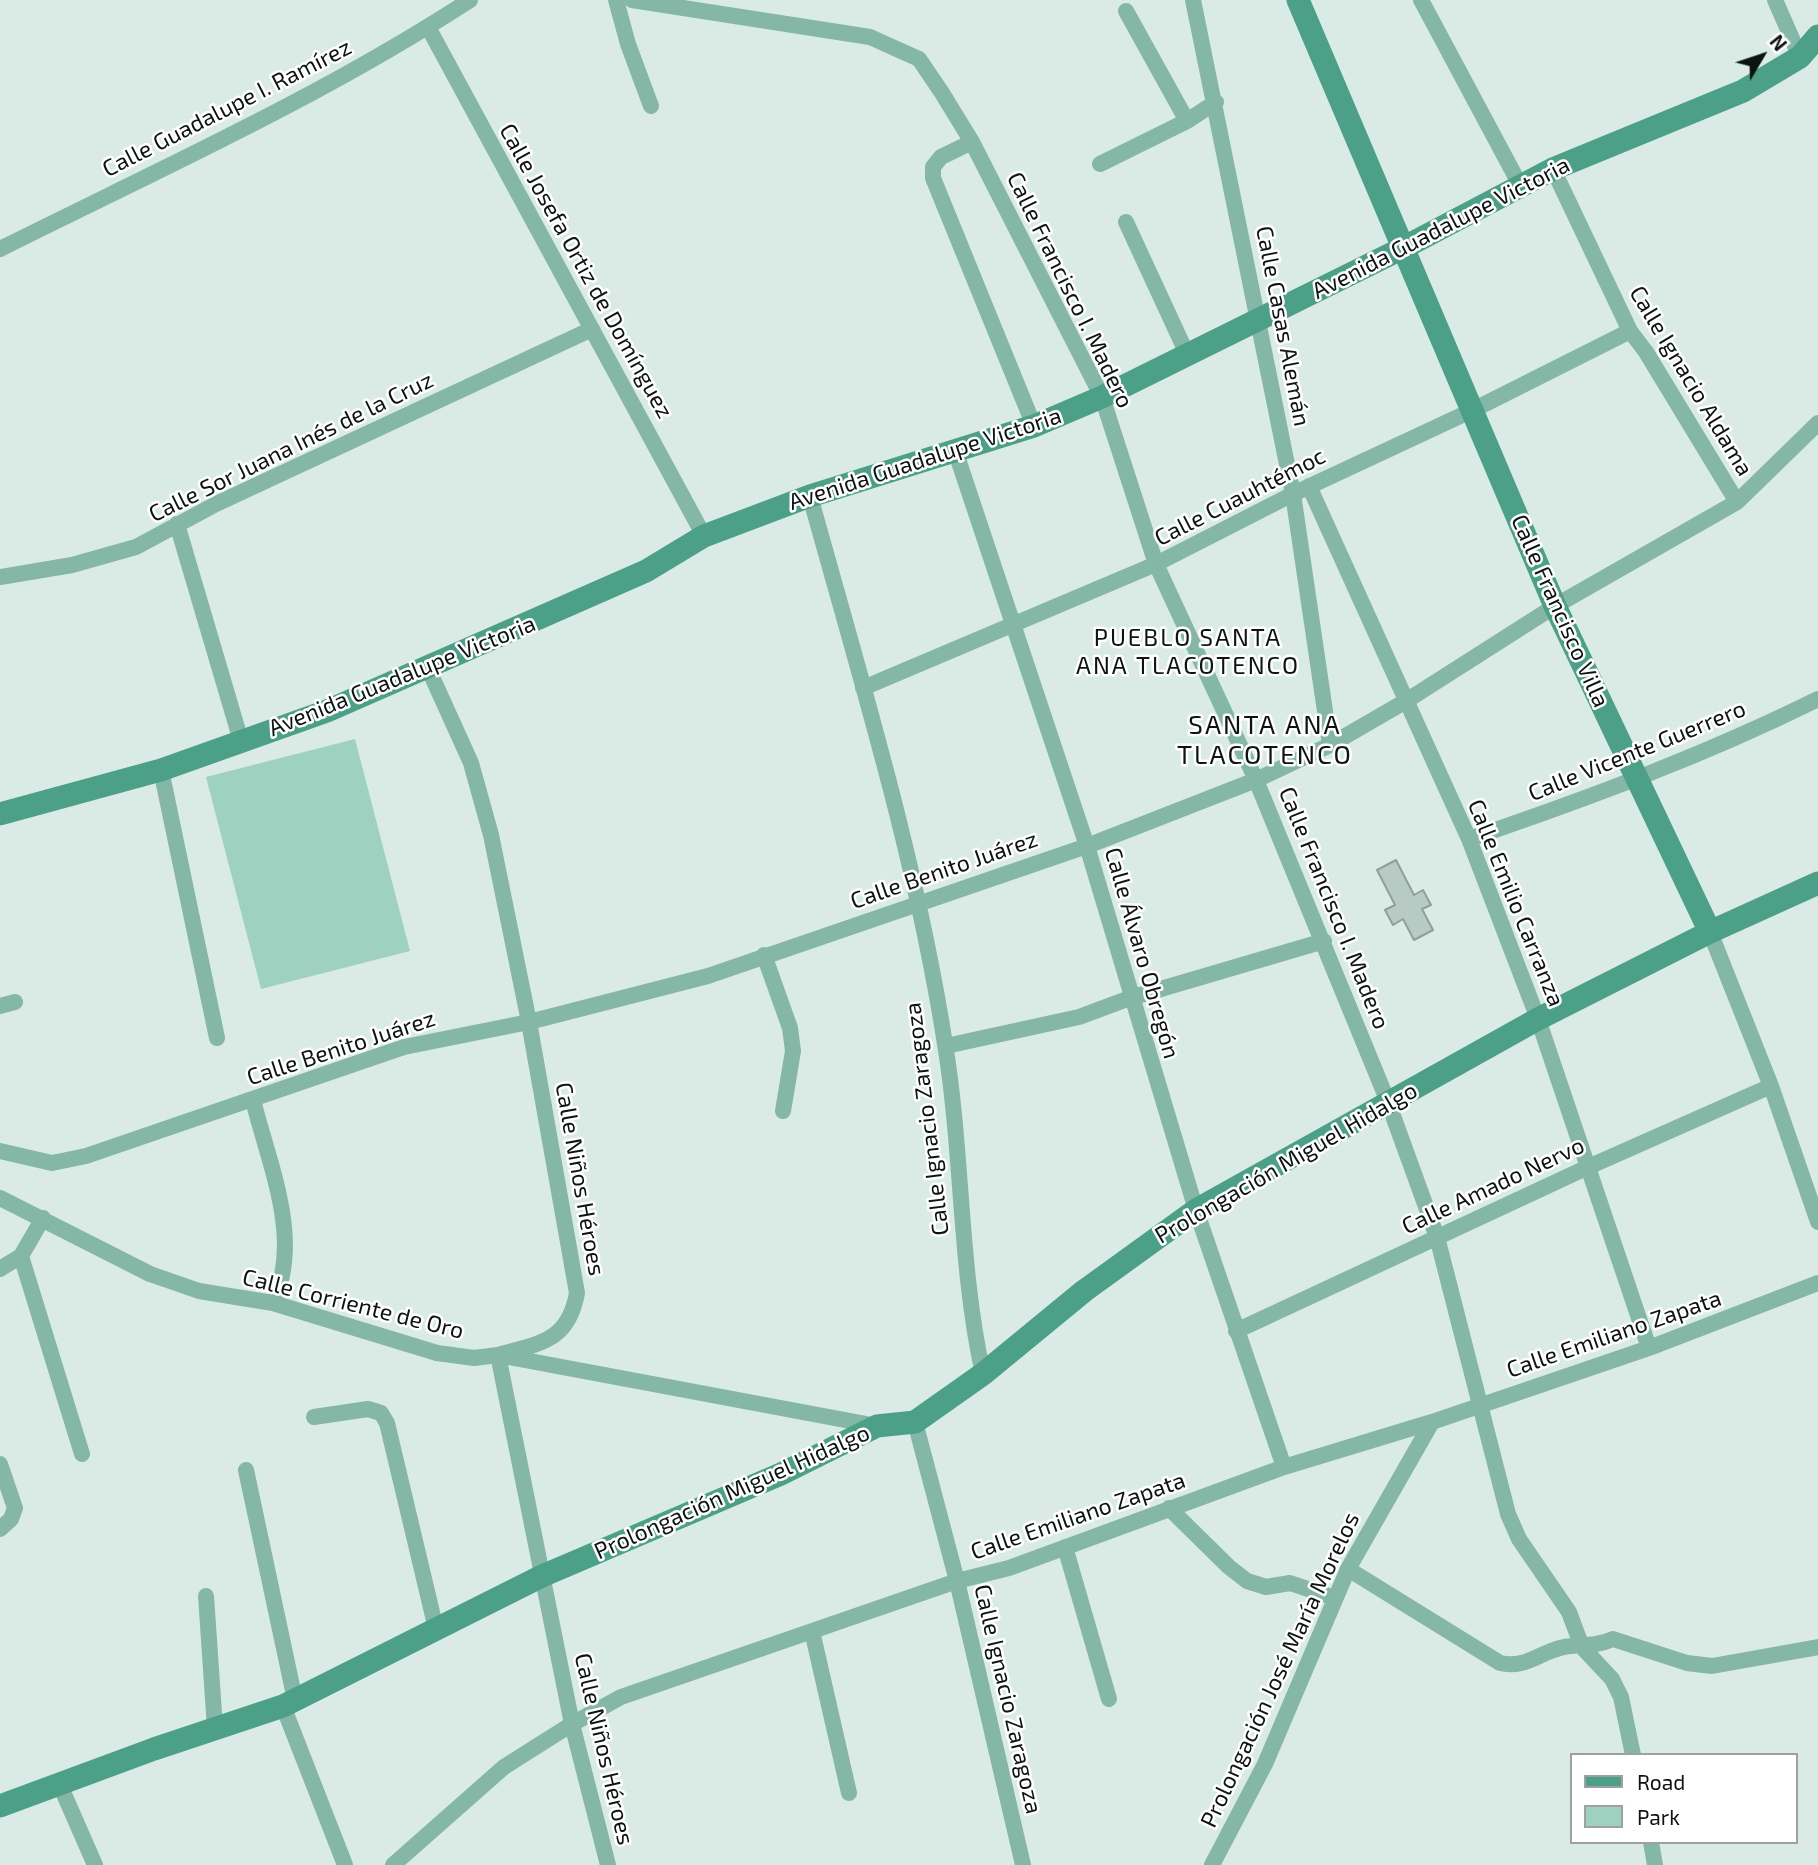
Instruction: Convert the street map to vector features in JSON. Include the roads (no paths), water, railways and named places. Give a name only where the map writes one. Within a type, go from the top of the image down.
[{"type":"street","name":"Calle Guadalupe I. Ramírez","points":[[0,249],[275,113],[428,27],[470,0]]},
{"type":"street","points":[[616,0],[628,44],[651,106]]},
{"type":"street","name":"Calle Francisco I. Madero","points":[[632,0],[870,37],[900,47],[919,59],[972,142],[1102,397],[1156,564],[1256,780],[1388,1102],[1437,1237],[1508,1514],[1519,1539],[1569,1612],[1583,1647],[1612,1679],[1621,1697],[1633,1753]]},
{"type":"street","name":"Calle Casas Alemán","points":[[1193,0],[1216,102],[1293,494],[1330,745]]},
{"type":"street","name":"Calle Francisco Villa","points":[[1298,0],[1555,606],[1710,932],[1771,1086],[1818,1222]]},
{"type":"street","points":[[1421,0],[1520,185]]},
{"type":"street","points":[[1775,0],[1801,57]]},
{"type":"street","points":[[1126,11],[1187,121]]},
{"type":"street","name":"Calle Josefa Ortiz de Domínguez","points":[[428,27],[704,536]]},
{"type":"street","name":"Avenida Guadalupe Victoria","points":[[0,814],[161,770],[327,710],[646,571],[704,536],[810,496],[956,453],[1034,426],[1102,397],[1404,248],[1553,169],[1743,91],[1801,57],[1818,36]]},
{"type":"street","points":[[1101,164],[1187,121],[1216,102]]},
{"type":"street","points":[[972,142],[941,157],[933,167],[933,178],[1034,426]]},
{"type":"street","name":"Calle Ignacio Aldama","points":[[1553,169],[1630,331],[1646,352],[1737,502]]},
{"type":"street","points":[[1126,222],[1187,355]]},
{"type":"street","name":"Calle Sor Juana Inés de la Cruz","points":[[0,577],[72,565],[136,547],[177,524],[592,329]]},
{"type":"street","name":"Calle Cuauhtémoc","points":[[863,688],[1156,564],[1293,494],[1473,410],[1630,331]]},
{"type":"street","name":"Calle Benito Juárez","points":[[0,1151],[52,1163],[86,1156],[404,1047],[529,1021],[708,976],[1087,846],[1256,780],[1330,745],[1406,701],[1555,606],[1737,502],[1818,423]]},
{"type":"street","name":"Calle Álvaro Obregón","points":[[956,453],[1087,846],[1130,998],[1196,1210],[1284,1467]]},
{"type":"street","name":"Calle Emilio Carranza","points":[[1310,486],[1469,839],[1538,1019],[1648,1348]]},
{"type":"street","name":"Calle Ignacio Zaragoza","points":[[810,496],[919,902],[946,1046],[971,1316],[983,1374]]},
{"type":"street","points":[[177,524],[241,741]]},
{"type":"street","name":"Calle Niños Héroes","points":[[428,668],[471,763],[491,835],[529,1021],[577,1293],[573,1315],[558,1333],[538,1343],[498,1355],[572,1724],[608,1865]]},
{"type":"street","name":"Calle Vicente Guerrero","points":[[1469,839],[1706,753],[1818,699]]},
{"type":"street","points":[[161,770],[217,1038]]},
{"type":"street","name":"Prolongación Miguel Hidalgo","points":[[0,1806],[289,1703],[542,1576],[781,1474],[877,1426],[915,1422],[983,1374],[1084,1291],[1196,1210],[1538,1019],[1710,932],[1818,883]]},
{"type":"street","points":[[946,1046],[1079,1017],[1130,998],[1324,941]]},
{"type":"street","points":[[764,955],[790,1028],[793,1051],[783,1111]]},
{"type":"street","name":"Calle Amado Nervo","points":[[1236,1331],[1586,1168],[1771,1086]]},
{"type":"street","points":[[253,1100],[283,1219],[287,1253],[283,1283],[273,1303]]},
{"type":"street","name":"Calle Corriente de Oro","points":[[0,1198],[150,1275],[199,1291],[273,1303],[437,1353],[474,1357],[498,1355],[877,1426]]},
{"type":"street","points":[[0,1269],[21,1256],[43,1218]]},
{"type":"street","points":[[21,1256],[82,1454]]},
{"type":"street","name":"Calle Emiliano Zapata","points":[[393,1865],[495,1774],[572,1724],[621,1697],[957,1581],[1009,1568],[1284,1467],[1432,1422],[1648,1348],[1818,1283]]},
{"type":"street","points":[[314,1417],[368,1409],[381,1413],[387,1423],[436,1629]]},
{"type":"street","name":"Calle Ignacio Zaragoza","points":[[915,1422],[957,1581],[1023,1865]]},
{"type":"street","name":"Prolongación José María Morelos","points":[[1212,1865],[1265,1765],[1348,1569],[1432,1422]]},
{"type":"street","points":[[0,1464],[15,1508],[11,1519],[0,1529]]},
{"type":"street","points":[[246,1470],[289,1703],[345,1865]]},
{"type":"street","points":[[1169,1508],[1247,1581],[1266,1587],[1290,1583],[1335,1598]]},
{"type":"street","points":[[1065,1547],[1109,1699]]},
{"type":"street","points":[[1348,1569],[1500,1664],[1514,1667],[1564,1647],[1598,1646],[1613,1639],[1687,1663],[1712,1666],[1818,1647]]},
{"type":"street","points":[[206,1596],[215,1728]]},
{"type":"street","points":[[812,1631],[849,1793]]},
{"type":"street","points":[[60,1785],[95,1865]]},
{"type":"street","points":[[1651,1844],[1656,1865]]},
{"type":"district","name":"PUEBLO SANTA ANA TLACOTENCO","points":[[1188,652]]},
{"type":"district","name":"SANTA ANA TLACOTENCO","points":[[1265,740]]}]
